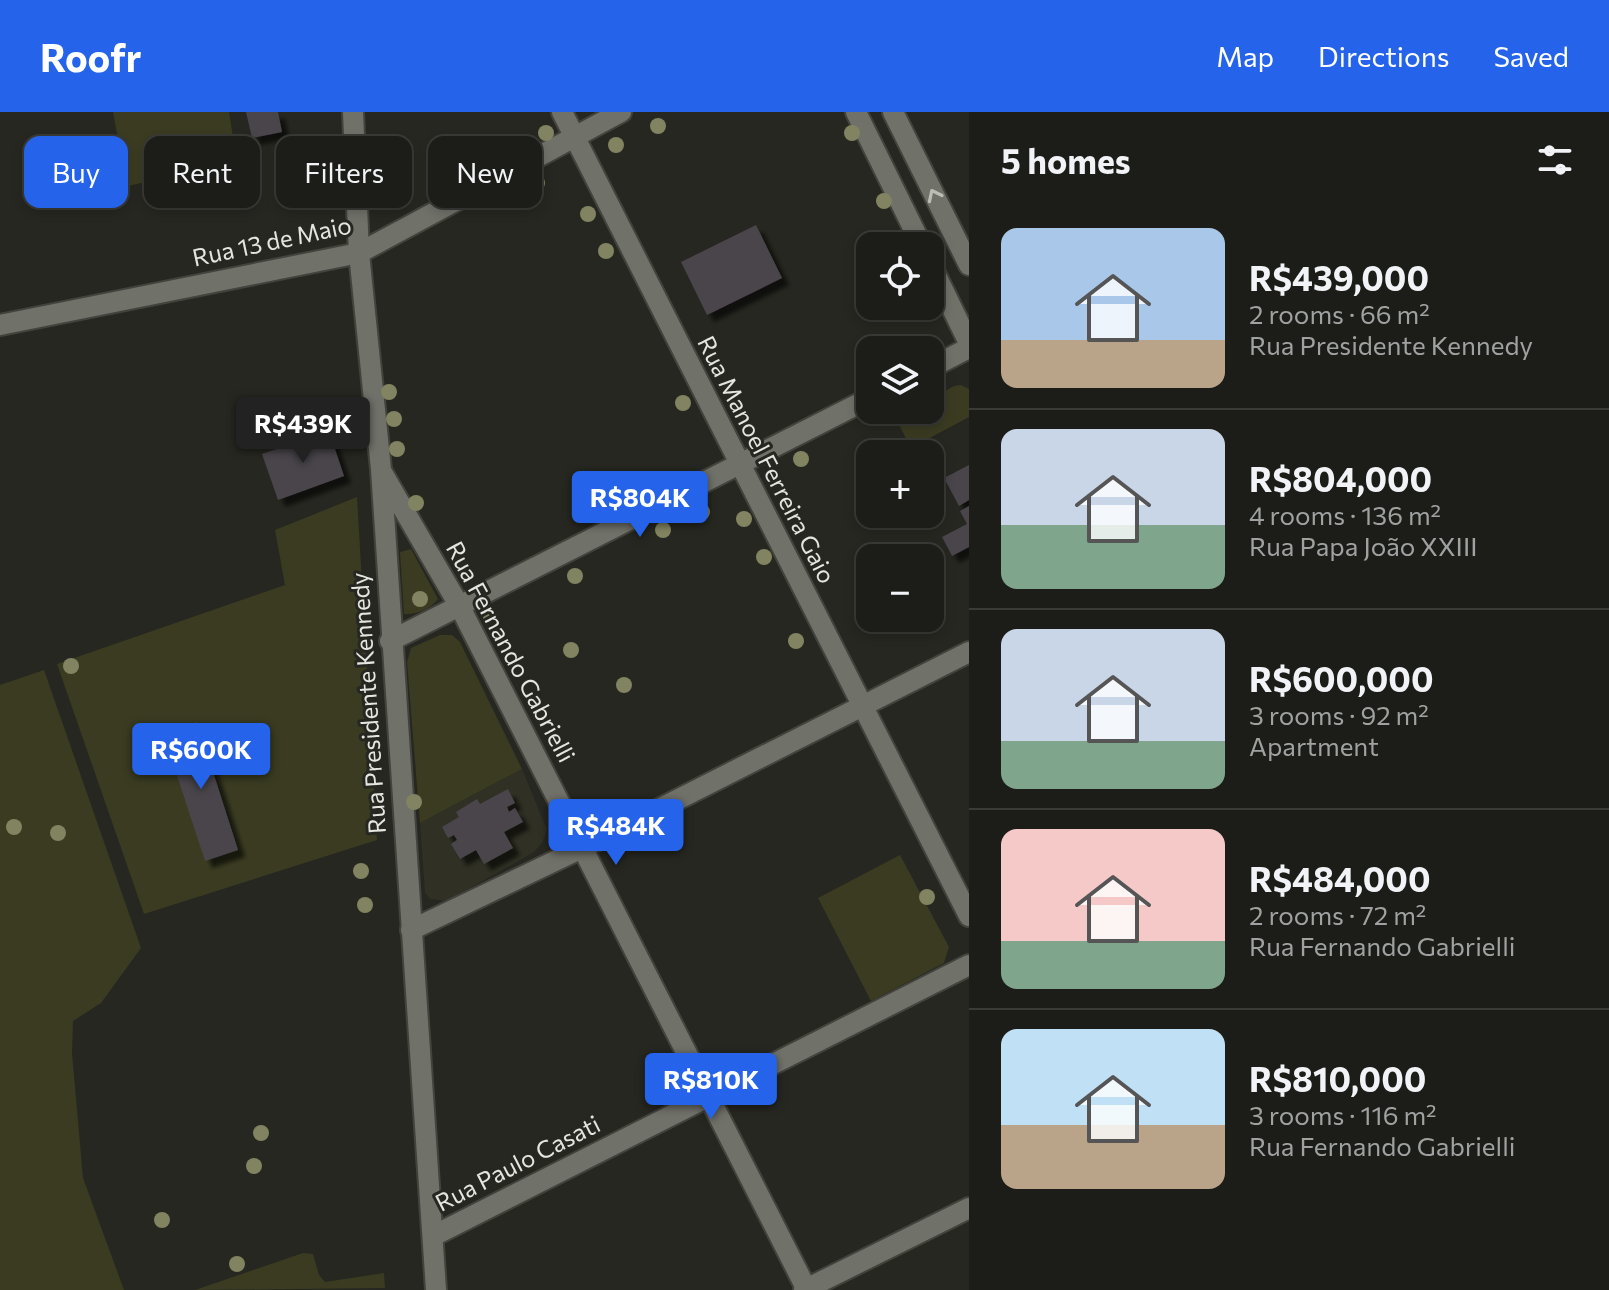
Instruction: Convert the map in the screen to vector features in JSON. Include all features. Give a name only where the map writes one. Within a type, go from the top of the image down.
[{"type":"street","name":"Rua Presidente Kennedy","points":[[353,112],[359,253],[381,469],[390,641],[436,1290]]},
{"type":"street","name":"Rua Manoel Ferreira Gaio","points":[[562,112],[969,916]]},
{"type":"street","name":"Rua 13 de Maio","points":[[0,325],[359,253],[621,112]]},
{"type":"street","points":[[856,112],[915,232]]},
{"type":"street","points":[[893,112],[969,265]]},
{"type":"street","points":[[944,293],[969,346],[944,360]]},
{"type":"street","points":[[390,641],[856,405]]},
{"type":"street","name":"Rua Fernando Gabrielli","points":[[381,469],[460,607],[806,1290]]},
{"type":"street","points":[[411,930],[582,848],[969,652]]},
{"type":"street","name":"Rua Paulo Casati","points":[[433,1236],[969,965]]},
{"type":"street","points":[[806,1290],[969,1208]]},
{"type":"shaded area","points":[[522,769],[547,830],[542,843],[534,852],[447,901],[430,899],[425,893],[420,823]]},
{"type":"green space","points":[[113,112],[229,112],[233,136],[144,136],[144,182],[128,186],[128,136],[117,136]]},
{"type":"green space","points":[[954,386],[969,389],[969,417],[926,440],[907,440],[899,424],[944,424],[944,391]]},
{"type":"green space","points":[[357,497],[377,840],[144,914],[57,664],[285,585],[275,530]]},
{"type":"green space","points":[[411,549],[438,599],[423,611],[404,614],[400,552]]},
{"type":"green space","points":[[440,635],[452,635],[460,642],[522,769],[420,823],[407,662],[411,648]]},
{"type":"green space","points":[[44,670],[141,948],[101,1003],[73,1021],[72,1053],[83,1178],[124,1290],[0,1290],[0,685]]},
{"type":"green space","points":[[900,855],[949,947],[944,963],[871,1001],[818,898]]},
{"type":"green space","points":[[303,1253],[313,1254],[319,1275],[325,1282],[384,1273],[385,1288],[195,1290]]},
{"type":"building","points":[[246,112],[278,112],[282,132],[252,136]]},
{"type":"building","points":[[756,225],[782,278],[707,315],[681,262]]},
{"type":"building","points":[[329,431],[344,476],[278,500],[262,454]]},
{"type":"building","points":[[969,465],[969,500],[959,506],[944,478]]},
{"type":"building","points":[[969,506],[969,547],[952,556],[942,537],[967,524],[960,511]]},
{"type":"building","points":[[197,722],[238,850],[205,861],[163,733]]},
{"type":"building","points":[[508,789],[515,803],[507,807],[509,812],[515,808],[523,822],[504,832],[513,848],[484,864],[476,850],[460,859],[451,844],[457,840],[454,835],[448,838],[442,827],[459,817],[456,812],[477,799],[480,804]]}]
